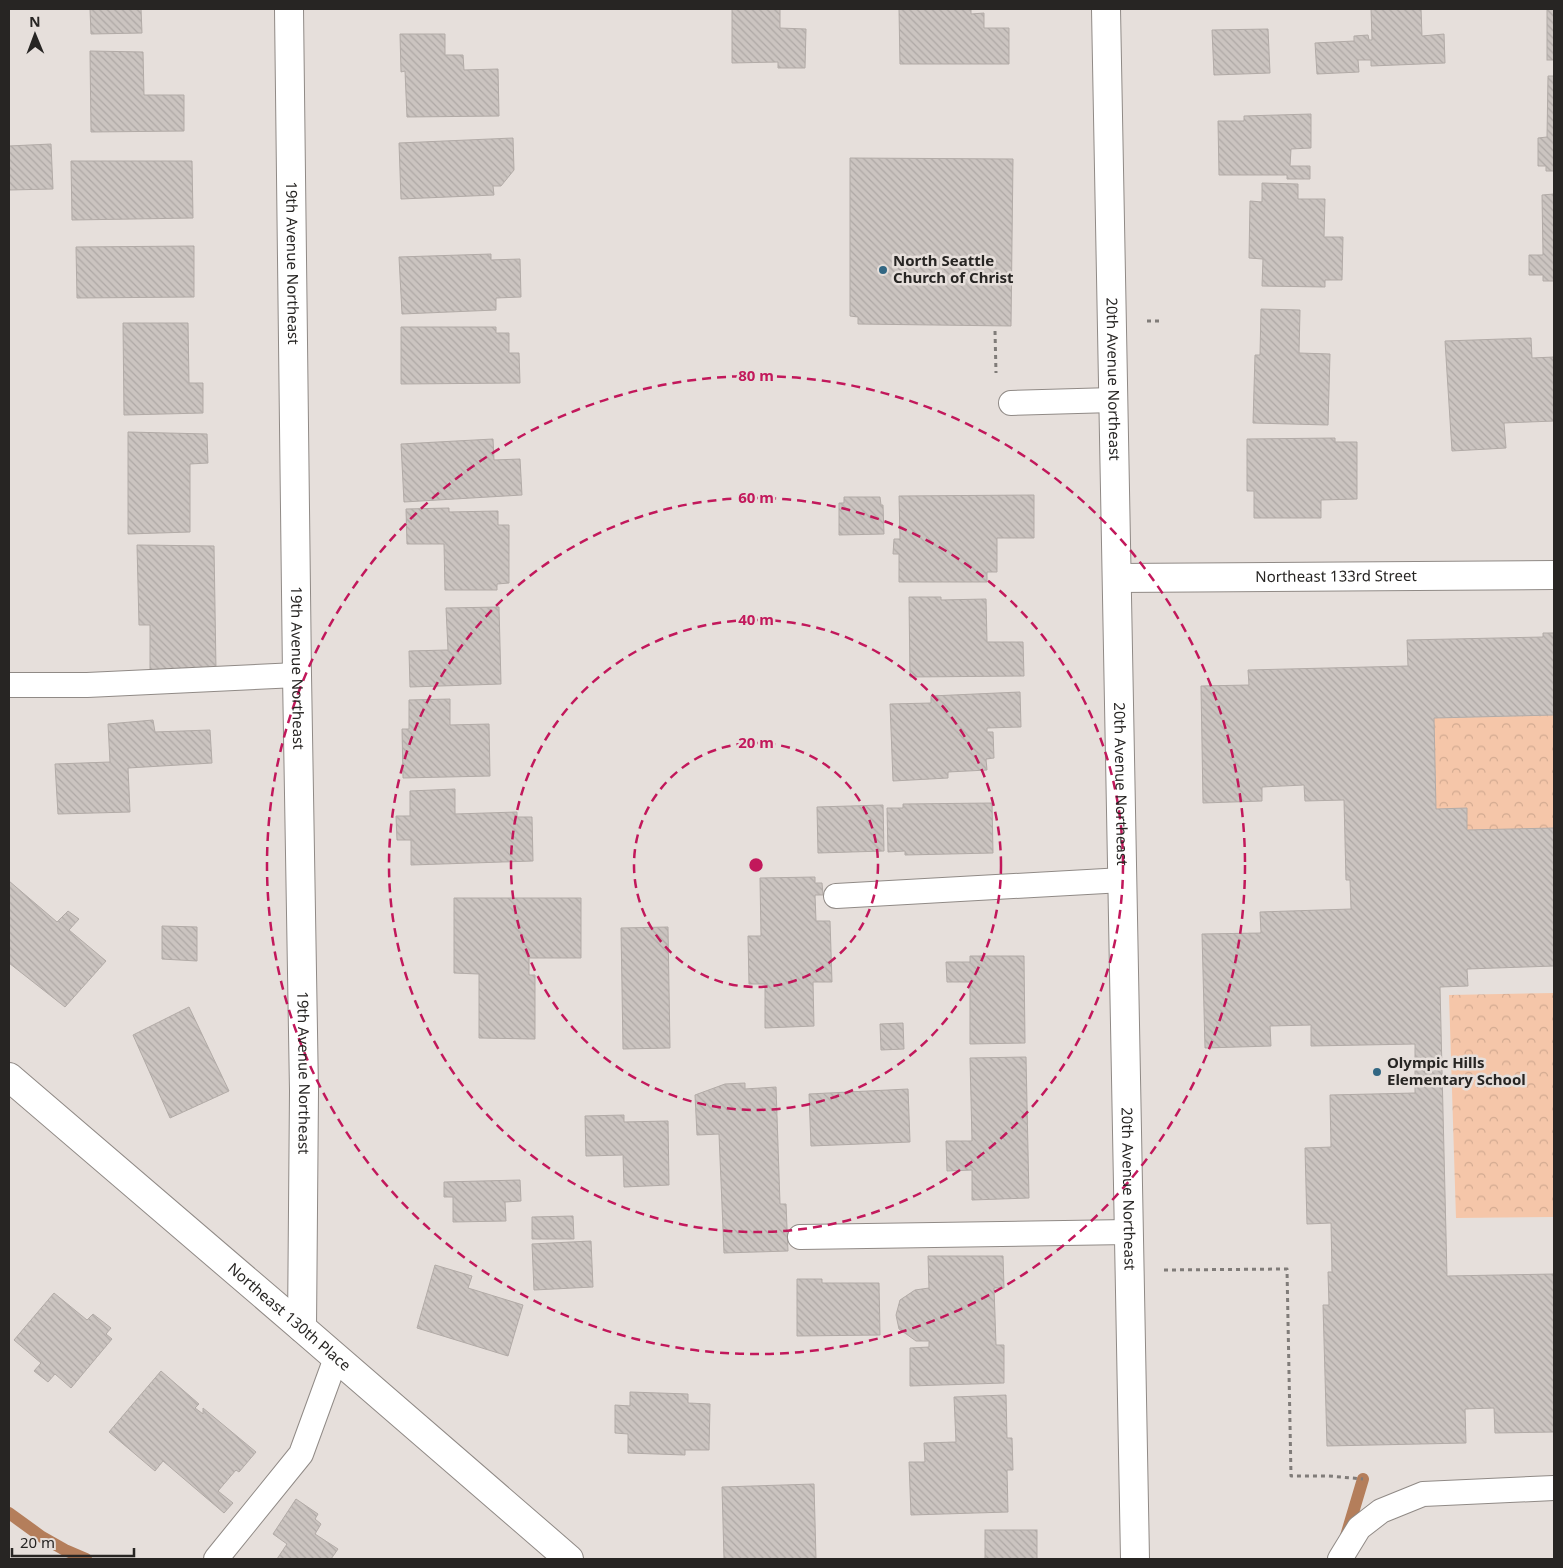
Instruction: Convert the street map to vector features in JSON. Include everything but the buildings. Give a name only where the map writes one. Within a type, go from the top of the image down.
[{"type":"street","name":"19th Avenue Northeast","points":[[289,9],[296,675],[304,1091],[302,1328]]},
{"type":"street","name":"20th Avenue Northeast","points":[[1106,9],[1135,1559]]},
{"type":"street","name":"Northeast 133rd Street","points":[[1117,578],[1554,574]]},
{"type":"street","name":"Northeast 130th Place","points":[[9,1077],[569,1559]]},
{"type":"lane","points":[[1011,402],[1113,400]]},
{"type":"lane","points":[[9,685],[86,685],[296,675]]},
{"type":"lane","points":[[836,896],[1122,880]]},
{"type":"lane","points":[[800,1237],[1129,1232]]},
{"type":"lane","points":[[216,1559],[300,1454],[336,1358]]},
{"type":"lane","points":[[1340,1559],[1359,1528],[1381,1511],[1423,1494],[1554,1488]]},
{"type":"path","points":[[996,331],[996,374]]},
{"type":"path","points":[[1164,1270],[1287,1269],[1291,1476],[1363,1478]]},
{"type":"green space","points":[[1554,715],[1554,828],[1467,830],[1467,808],[1436,809],[1434,718]]},
{"type":"green space","points":[[1554,993],[1554,1217],[1456,1218],[1449,995]]},
{"type":"waterway","points":[[1346,1536],[1363,1479]]},
{"type":"waterway","points":[[9,1513],[42,1537],[86,1559]]},
{"type":"place","name":"North Seattle Church of Christ","points":[[883,270]]},
{"type":"place","name":"Olympic Hills Elementary School","points":[[1377,1072]]}]
